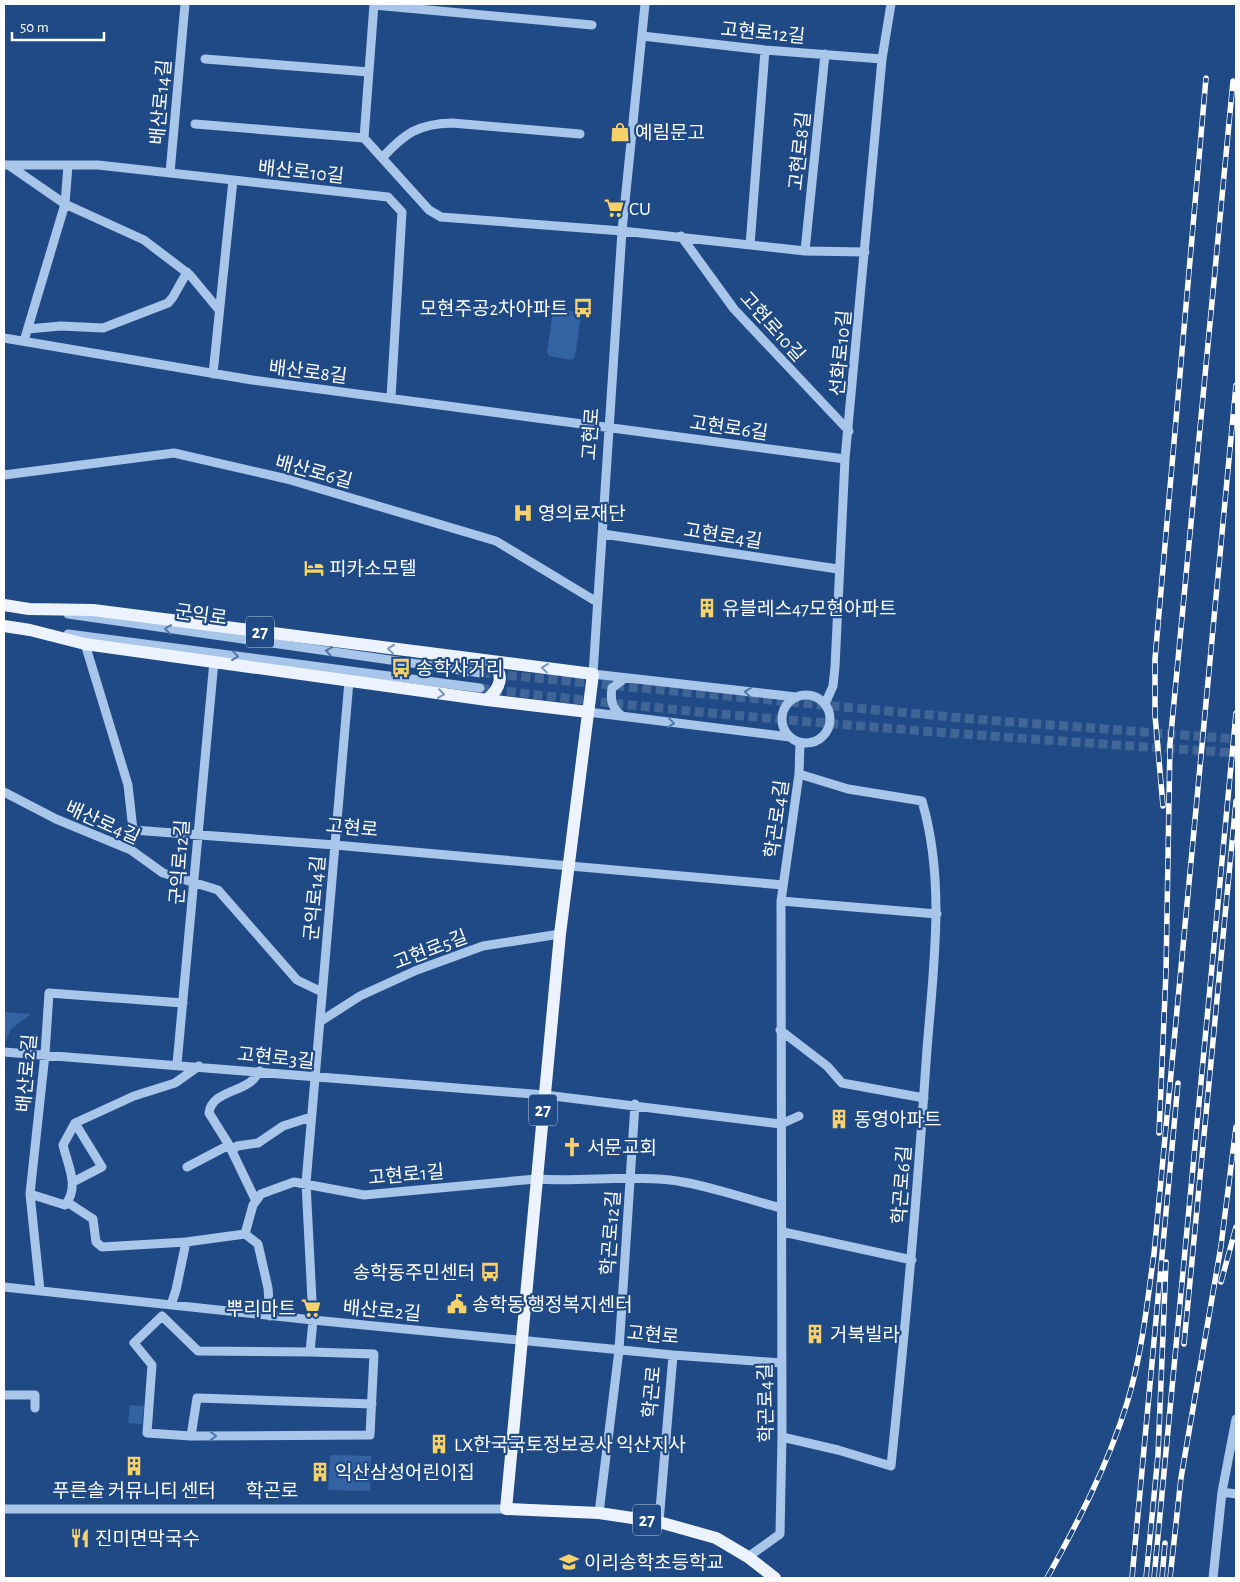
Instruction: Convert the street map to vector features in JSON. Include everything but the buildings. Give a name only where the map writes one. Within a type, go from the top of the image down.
[{"type":"main road","name":"군익로","points":[[4,605],[29,609]]},
{"type":"main road","name":"27","points":[[29,609],[93,610],[593,674]]},
{"type":"main road","name":"군익로","points":[[4,626],[30,630]]},
{"type":"main road","name":"27","points":[[30,630],[85,644],[214,661],[349,682],[588,712]]},
{"type":"main road","points":[[487,700],[500,685],[501,676],[499,669],[491,662]]},
{"type":"main road","name":"고현로","points":[[506,1509],[560,934],[593,674]]},
{"type":"main road","name":"학곤로","points":[[506,1509],[599,1513],[659,1522],[716,1538],[748,1557],[775,1578]]},
{"type":"street","name":"배산로14길","points":[[170,173],[185,4]]},
{"type":"street","name":"고현로","points":[[593,674],[622,231],[645,4]]},
{"type":"street","name":"선화로10길","points":[[825,704],[833,686],[835,667],[838,569],[845,459],[882,59],[891,4]]},
{"type":"street","points":[[364,138],[374,5],[592,25]]},
{"type":"street","name":"고현로12길","points":[[642,36],[765,50],[882,59]]},
{"type":"street","points":[[750,245],[765,50]]},
{"type":"street","name":"고현로8길","points":[[805,251],[825,54]]},
{"type":"street","points":[[205,59],[369,72]]},
{"type":"street","points":[[382,158],[399,139],[414,130],[431,124],[452,123],[580,134]]},
{"type":"street","points":[[195,124],[364,138],[429,210],[441,217],[681,236],[805,251],[865,252]]},
{"type":"street","name":"배산로10길","points":[[7,165],[98,165],[388,197],[402,212],[391,398]]},
{"type":"street","points":[[7,165],[66,204],[144,240],[187,272],[219,310]]},
{"type":"street","points":[[24,341],[66,204],[68,165]]},
{"type":"street","points":[[213,374],[233,180]]},
{"type":"street","name":"고현로10길","points":[[681,236],[734,309],[849,431]]},
{"type":"street","points":[[28,329],[61,326],[103,328],[168,303],[187,272]]},
{"type":"street","name":"배산로8길","points":[[4,338],[213,374],[609,427]]},
{"type":"street","name":"고현로6길","points":[[609,427],[845,459]]},
{"type":"street","name":"배산로6길","points":[[4,475],[174,453],[287,479],[496,541],[597,602]]},
{"type":"street","name":"고현로4길","points":[[602,534],[838,569]]},
{"type":"street","name":"군익로","points":[[29,609],[482,673]]},
{"type":"street","name":"군익로","points":[[30,630],[480,688]]},
{"type":"street","name":"고현로","points":[[85,644],[128,785],[133,830],[336,844],[783,885]]},
{"type":"street","name":"군익로12길","points":[[177,1064],[214,661]]},
{"type":"street","points":[[588,712],[790,737],[800,742],[813,742],[825,734],[831,719],[825,704],[812,695],[796,697],[593,674]]},
{"type":"street","points":[[623,717],[616,711],[610,700],[612,688],[625,678]]},
{"type":"street","name":"군익로14길","points":[[310,1352],[313,1320],[306,1183],[349,682]]},
{"type":"street","points":[[790,737],[782,723],[782,715],[790,702],[796,697]]},
{"type":"street","name":"학곤로4길","points":[[748,1557],[780,1534],[782,1437],[781,901],[799,774],[800,742]]},
{"type":"street","name":"학곤로6길","points":[[782,1437],[838,1450],[891,1466],[912,1260],[937,914],[934,856],[922,801],[848,789],[799,774]]},
{"type":"street","name":"배산로4길","points":[[4,792],[56,819],[131,850],[163,873],[218,890],[297,980],[322,992]]},
{"type":"street","points":[[781,901],[937,914]]},
{"type":"street","name":"고현로5길","points":[[321,1021],[360,996],[418,970],[483,946],[560,934]]},
{"type":"street","name":"배산로2길","points":[[40,1290],[30,1194],[45,1054],[49,992],[182,1003]]},
{"type":"street","points":[[780,1030],[827,1066],[842,1083],[924,1098]]},
{"type":"street","name":"고현로3길","points":[[4,1052],[177,1064],[544,1095]]},
{"type":"street","points":[[30,1194],[65,1205],[72,1196],[73,1182],[63,1145],[75,1123],[134,1096],[175,1083],[199,1066]]},
{"type":"street","points":[[246,1234],[256,1201],[231,1148],[209,1113],[209,1107],[220,1097],[251,1082],[260,1071]]},
{"type":"street","points":[[544,1095],[635,1104],[781,1124],[799,1116]]},
{"type":"street","name":"학곤로12길","points":[[599,1513],[619,1350],[635,1104]]},
{"type":"street","points":[[187,1167],[231,1148],[258,1143],[283,1126],[311,1117]]},
{"type":"street","points":[[73,1182],[102,1167],[75,1123]]},
{"type":"street","points":[[536,1179],[563,1181],[630,1178],[671,1180],[781,1208]]},
{"type":"street","name":"고현로1길","points":[[256,1201],[261,1194],[294,1182],[364,1195],[536,1179]]},
{"type":"street","points":[[67,1202],[93,1219],[96,1242],[102,1247],[186,1242],[246,1234],[258,1244],[268,1288],[270,1316]]},
{"type":"street","points":[[782,1232],[912,1260]]},
{"type":"street","points":[[170,1305],[176,1290],[186,1242]]},
{"type":"street","name":"배산로2길","points":[[4,1288],[40,1290],[270,1316],[521,1339]]},
{"type":"street","points":[[162,1316],[198,1351],[374,1354],[372,1404],[370,1435],[191,1436],[147,1433],[152,1365],[134,1344],[162,1316]]},
{"type":"street","name":"고현로","points":[[521,1339],[673,1355],[781,1363]]},
{"type":"street","name":"학곤로","points":[[659,1522],[673,1355]]},
{"type":"street","points":[[4,1395],[35,1395],[35,1408]]},
{"type":"street","points":[[191,1436],[197,1398],[372,1404]]},
{"type":"street","points":[[1213,1578],[1222,1492],[1236,1419]]},
{"type":"street","points":[[1222,1492],[1236,1494]]},
{"type":"street","name":"학곤로","points":[[4,1509],[506,1509]]},
{"type":"shaded area","points":[[556,309],[579,312],[581,316],[575,357],[571,360],[549,356],[547,352],[553,311]]},
{"type":"shaded area","points":[[4,1012],[31,1014],[11,1029],[4,1045]]},
{"type":"shaded area","points":[[130,1405],[144,1406],[142,1424],[128,1423]]},
{"type":"shaded area","points":[[330,1455],[371,1456],[370,1491],[328,1490]]},
{"type":"tunnel","points":[[481,673],[973,719],[1236,739]]},
{"type":"tunnel","points":[[480,688],[763,718],[1236,753]]},
{"type":"railway","points":[[1163,806],[1155,715],[1155,659],[1206,78]]},
{"type":"railway","points":[[1159,1133],[1166,972],[1170,744],[1233,81]]},
{"type":"railway","points":[[1047,1578],[1081,1514],[1111,1449],[1132,1385],[1144,1329],[1154,1254],[1236,385]]},
{"type":"railway","points":[[1154,1578],[1236,713]]},
{"type":"railway","points":[[1184,1344],[1236,801]]},
{"type":"railway","points":[[1132,1578],[1178,1083]]},
{"type":"railway","points":[[1170,1578],[1181,1478],[1221,1246],[1236,1127]]},
{"type":"railway","points":[[1221,1282],[1236,1227]]},
{"type":"railway","points":[[1146,1578],[1158,1455],[1166,1262]]},
{"type":"railway","points":[[1162,1578],[1165,1543]]},
{"type":"place","name":"예림문고","points":[[620,132]]},
{"type":"place","name":"CU","points":[[614,208]]},
{"type":"place","name":"모현주공2차아파트","points":[[583,308]]},
{"type":"place","name":"영의료재단","points":[[523,513]]},
{"type":"place","name":"피카소모텔","points":[[314,568]]},
{"type":"place","name":"유블레스47모현아파트","points":[[707,608]]},
{"type":"place","name":"송학사거리","points":[[401,668]]},
{"type":"place","name":"동영아파트","points":[[839,1119]]},
{"type":"place","name":"서문교회","points":[[572,1147]]},
{"type":"place","name":"송학동주민센터","points":[[490,1272]]},
{"type":"place","name":"송학동 행정복지센터","points":[[457,1304]]},
{"type":"place","name":"뿌리마트","points":[[311,1308]]},
{"type":"place","name":"거북빌라","points":[[815,1334]]},
{"type":"place","name":"LX한국국토정보공사 익산지사","points":[[439,1444]]},
{"type":"place","name":"푸른솔 커뮤니티 센터","points":[[134,1466]]},
{"type":"place","name":"익산삼성어린이집","points":[[320,1472]]},
{"type":"place","name":"진미면막국수","points":[[80,1538]]},
{"type":"place","name":"이리송학초등학교","points":[[569,1562]]}]
